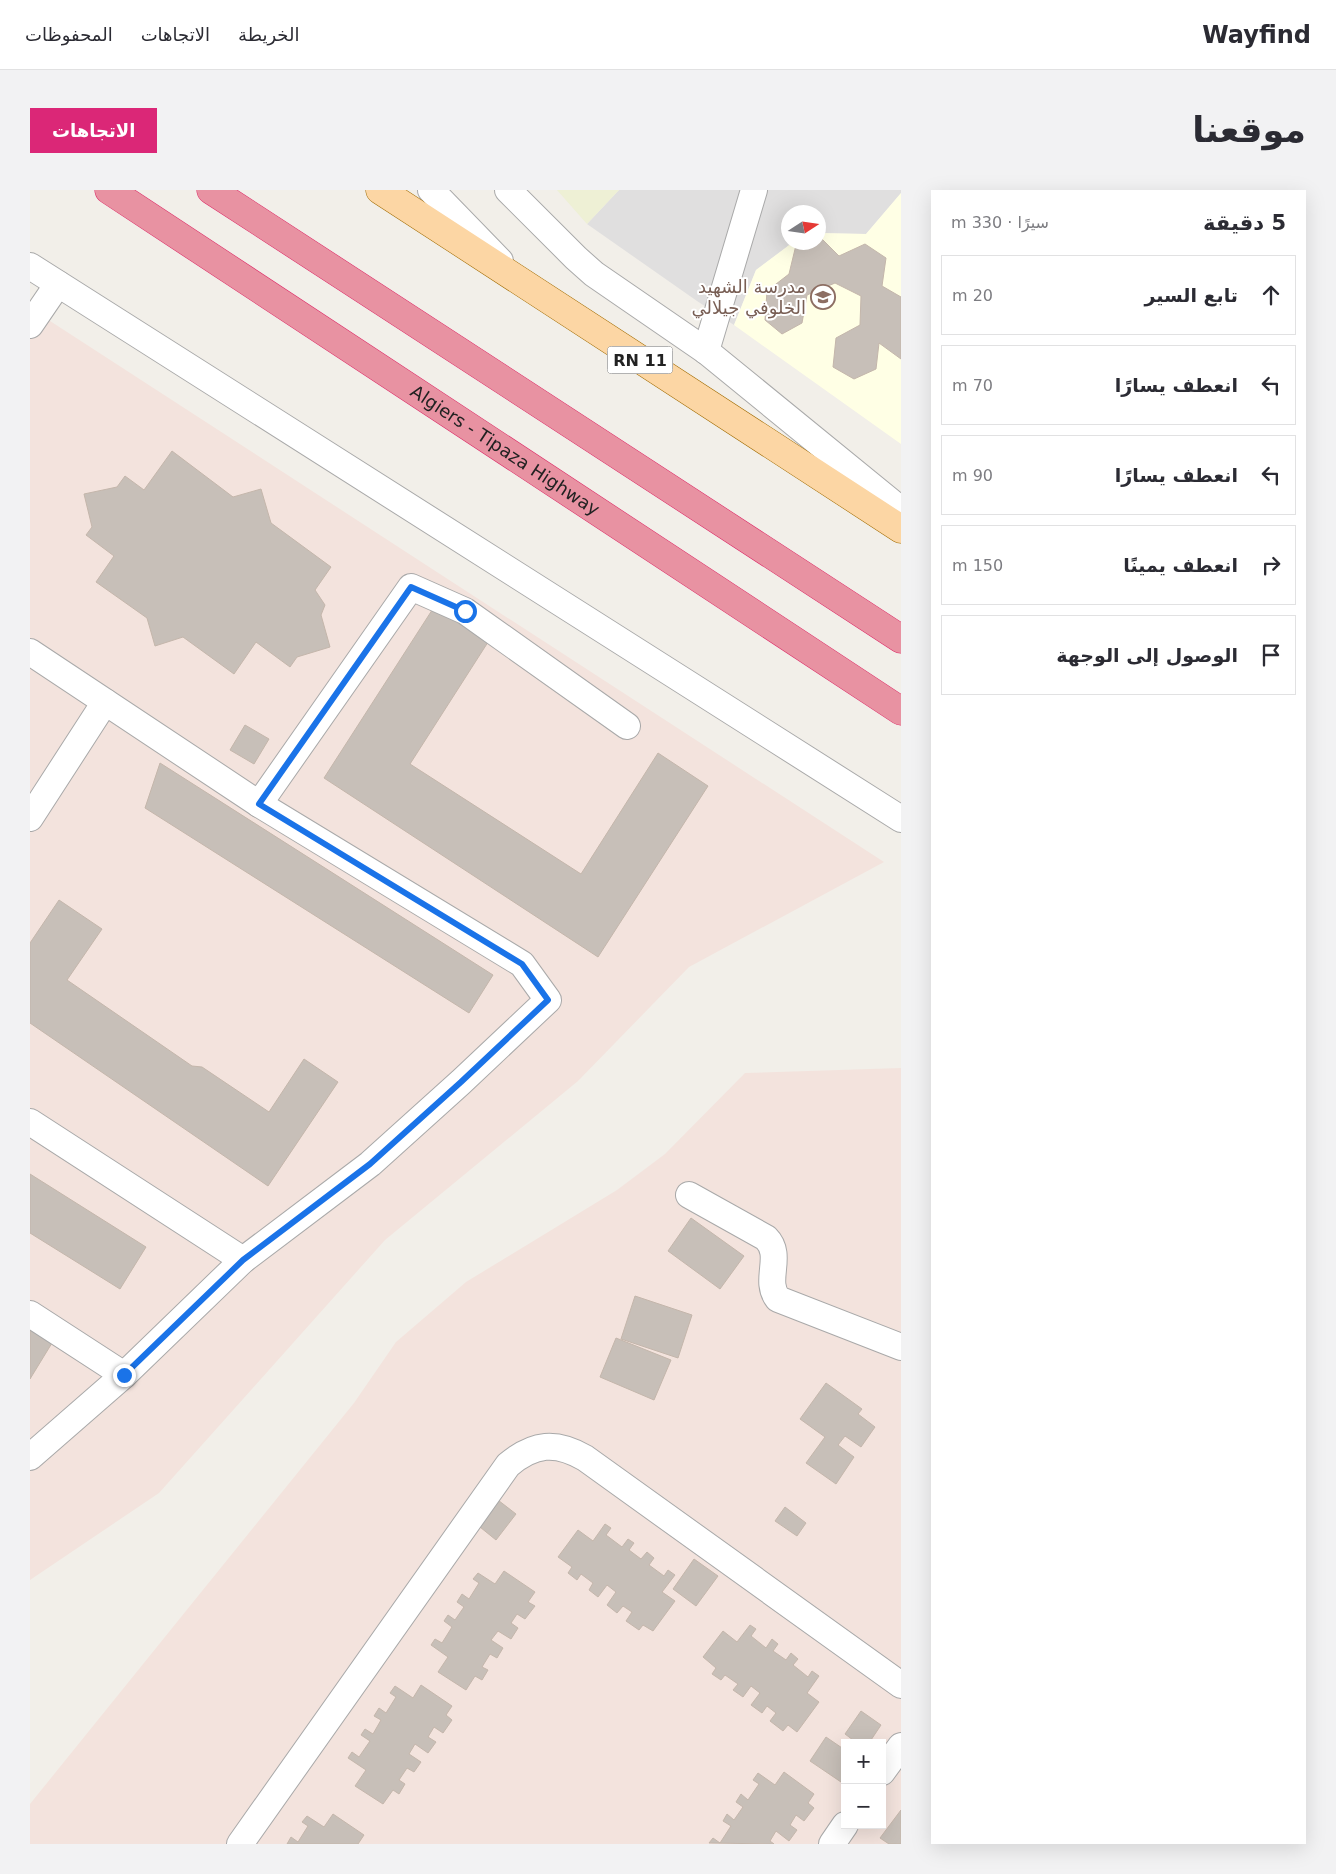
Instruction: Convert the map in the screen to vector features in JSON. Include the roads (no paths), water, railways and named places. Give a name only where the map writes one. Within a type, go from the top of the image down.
[{"type":"highway","name":"Algiers - Tipaza Highway","points":[[109,190],[901,711]]},
{"type":"highway","points":[[211,190],[901,639]]},
{"type":"main road","name":"RN 11","points":[[380,190],[520,283],[901,529]]},
{"type":"street","points":[[431,190],[520,283]]},
{"type":"street","points":[[508,190],[594,274],[706,351],[901,510]]},
{"type":"street","points":[[706,351],[754,190]]},
{"type":"street","points":[[30,267],[901,819]]},
{"type":"street","points":[[30,325],[58,284]]},
{"type":"street","points":[[259,804],[411,587],[465,611],[627,726]]},
{"type":"street","points":[[30,652],[259,804],[522,964],[548,1000],[370,1164],[243,1260],[124,1375],[30,1457]]},
{"type":"street","points":[[30,818],[105,702]]},
{"type":"street","points":[[30,1122],[243,1260]]},
{"type":"street","points":[[689,1195],[770,1242],[775,1254],[772,1288],[778,1299],[901,1348]]},
{"type":"street","points":[[30,1314],[124,1375]]},
{"type":"street","points":[[240,1844],[508,1465],[519,1455],[534,1449],[553,1446],[570,1449],[585,1458],[901,1685]]},
{"type":"street","points":[[886,1767],[901,1746]]},
{"type":"street","points":[[832,1844],[842,1829]]},
{"type":"place","name":"مدرسة الشهيد الخلوفي جيلالي","points":[[823,297]]}]
